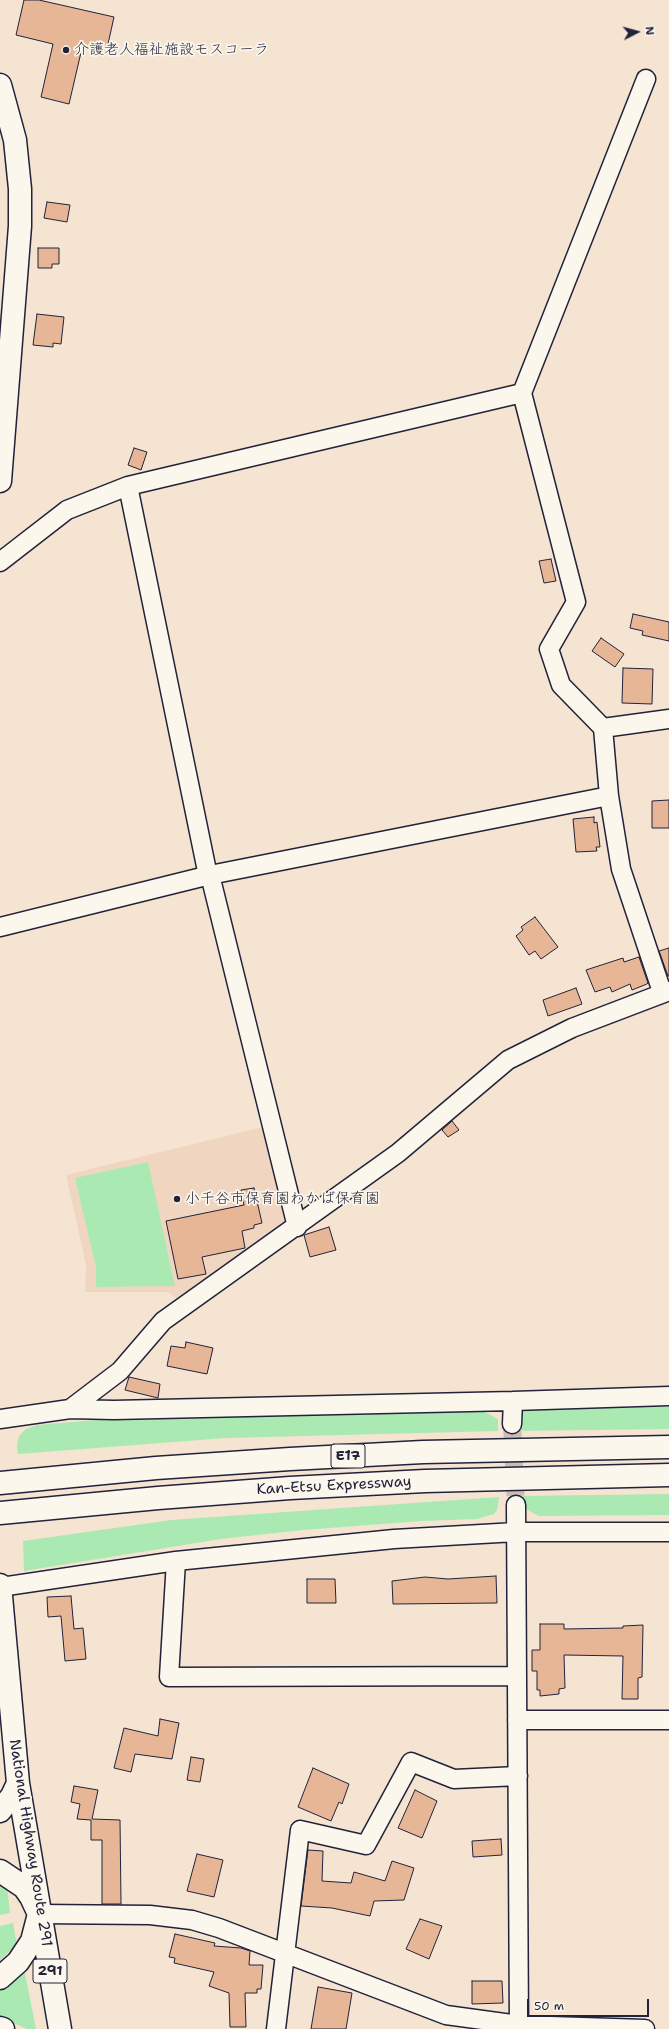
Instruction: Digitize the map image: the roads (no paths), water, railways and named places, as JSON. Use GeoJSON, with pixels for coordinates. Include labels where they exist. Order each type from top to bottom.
{"type":"FeatureCollection","features":[{"type":"Feature","properties":{"kind":"highway"},"geometry":{"type":"LineString","coordinates":[[0,85],[15,140],[20,189],[20,226],[0,480]]}},
{"type":"Feature","properties":{"kind":"highway","name":"Kan-Etsu Expressway"},"geometry":{"type":"LineString","coordinates":[[27,1476],[209,1459],[290,1459],[423,1452],[669,1447]]}},
{"type":"Feature","properties":{"kind":"highway"},"geometry":{"type":"LineString","coordinates":[[0,1474],[27,1476]]}},
{"type":"Feature","properties":{"kind":"highway","name":"Kan-Etsu Expressway"},"geometry":{"type":"LineString","coordinates":[[32,1516],[156,1504],[290,1488],[425,1481],[669,1475]]}},
{"type":"Feature","properties":{"kind":"highway"},"geometry":{"type":"LineString","coordinates":[[0,1483],[27,1476]]}},
{"type":"Feature","properties":{"kind":"highway"},"geometry":{"type":"LineString","coordinates":[[0,1513],[32,1516]]}},
{"type":"Feature","properties":{"kind":"highway"},"geometry":{"type":"LineString","coordinates":[[0,1528],[32,1516]]}},
{"type":"Feature","properties":{"kind":"highway","name":"National Highway Route 291"},"geometry":{"type":"LineString","coordinates":[[0,1586],[18,1783],[39,1914],[60,2029]]}},
{"type":"Feature","properties":{"kind":"highway"},"geometry":{"type":"LineString","coordinates":[[0,1811],[12,1796],[18,1783]]}},
{"type":"Feature","properties":{"kind":"highway"},"geometry":{"type":"LineString","coordinates":[[0,1872],[24,1887],[31,1897],[39,1914],[32,1941],[18,1962],[0,1978]]}},
{"type":"Feature","properties":{"kind":"street"},"geometry":{"type":"LineString","coordinates":[[70,1409],[120,1371],[164,1321],[398,1153],[508,1060],[572,1028],[665,992],[621,869],[609,796],[603,728],[561,685],[549,649],[576,602],[522,394],[646,79]]}},
{"type":"Feature","properties":{"kind":"street"},"geometry":{"type":"LineString","coordinates":[[0,562],[67,510],[128,486],[522,394]]}},
{"type":"Feature","properties":{"kind":"street"},"geometry":{"type":"LineString","coordinates":[[128,486],[209,875],[296,1227]]}},
{"type":"Feature","properties":{"kind":"street"},"geometry":{"type":"LineString","coordinates":[[603,728],[669,719]]}},
{"type":"Feature","properties":{"kind":"street"},"geometry":{"type":"LineString","coordinates":[[0,927],[209,875],[609,796]]}},
{"type":"Feature","properties":{"kind":"street"},"geometry":{"type":"LineString","coordinates":[[0,1419],[70,1409],[114,1410],[669,1396]]}},
{"type":"Feature","properties":{"kind":"street"},"geometry":{"type":"LineString","coordinates":[[512,1424],[513,1401]]}},
{"type":"Feature","properties":{"kind":"street"},"geometry":{"type":"LineString","coordinates":[[516,1505],[519,2027]]}},
{"type":"Feature","properties":{"kind":"street"},"geometry":{"type":"LineString","coordinates":[[0,1586],[176,1561],[394,1539],[516,1532],[669,1532]]}},
{"type":"Feature","properties":{"kind":"street"},"geometry":{"type":"LineString","coordinates":[[176,1561],[169,1678],[517,1676]]}},
{"type":"Feature","properties":{"kind":"street"},"geometry":{"type":"LineString","coordinates":[[517,1720],[669,1720]]}},
{"type":"Feature","properties":{"kind":"street"},"geometry":{"type":"LineString","coordinates":[[276,2029],[300,1830],[366,1845],[411,1762],[454,1779],[518,1776]]}},
{"type":"Feature","properties":{"kind":"street"},"geometry":{"type":"LineString","coordinates":[[39,1914],[150,1915],[192,1920],[219,1928],[446,2015],[519,2027],[645,2029]]}},
{"type":"Feature","properties":{"kind":"tunnel"},"geometry":{"type":"LineString","coordinates":[[512,1424],[516,1505]]}},
{"type":"Feature","properties":{"kind":"place","name":"介護老人福祉施設モスコーラ"},"geometry":{"type":"Point","coordinates":[66,50]}},
{"type":"Feature","properties":{"kind":"place","name":"小千谷市保育園わかば保育園"},"geometry":{"type":"Point","coordinates":[177,1199]}}]}
